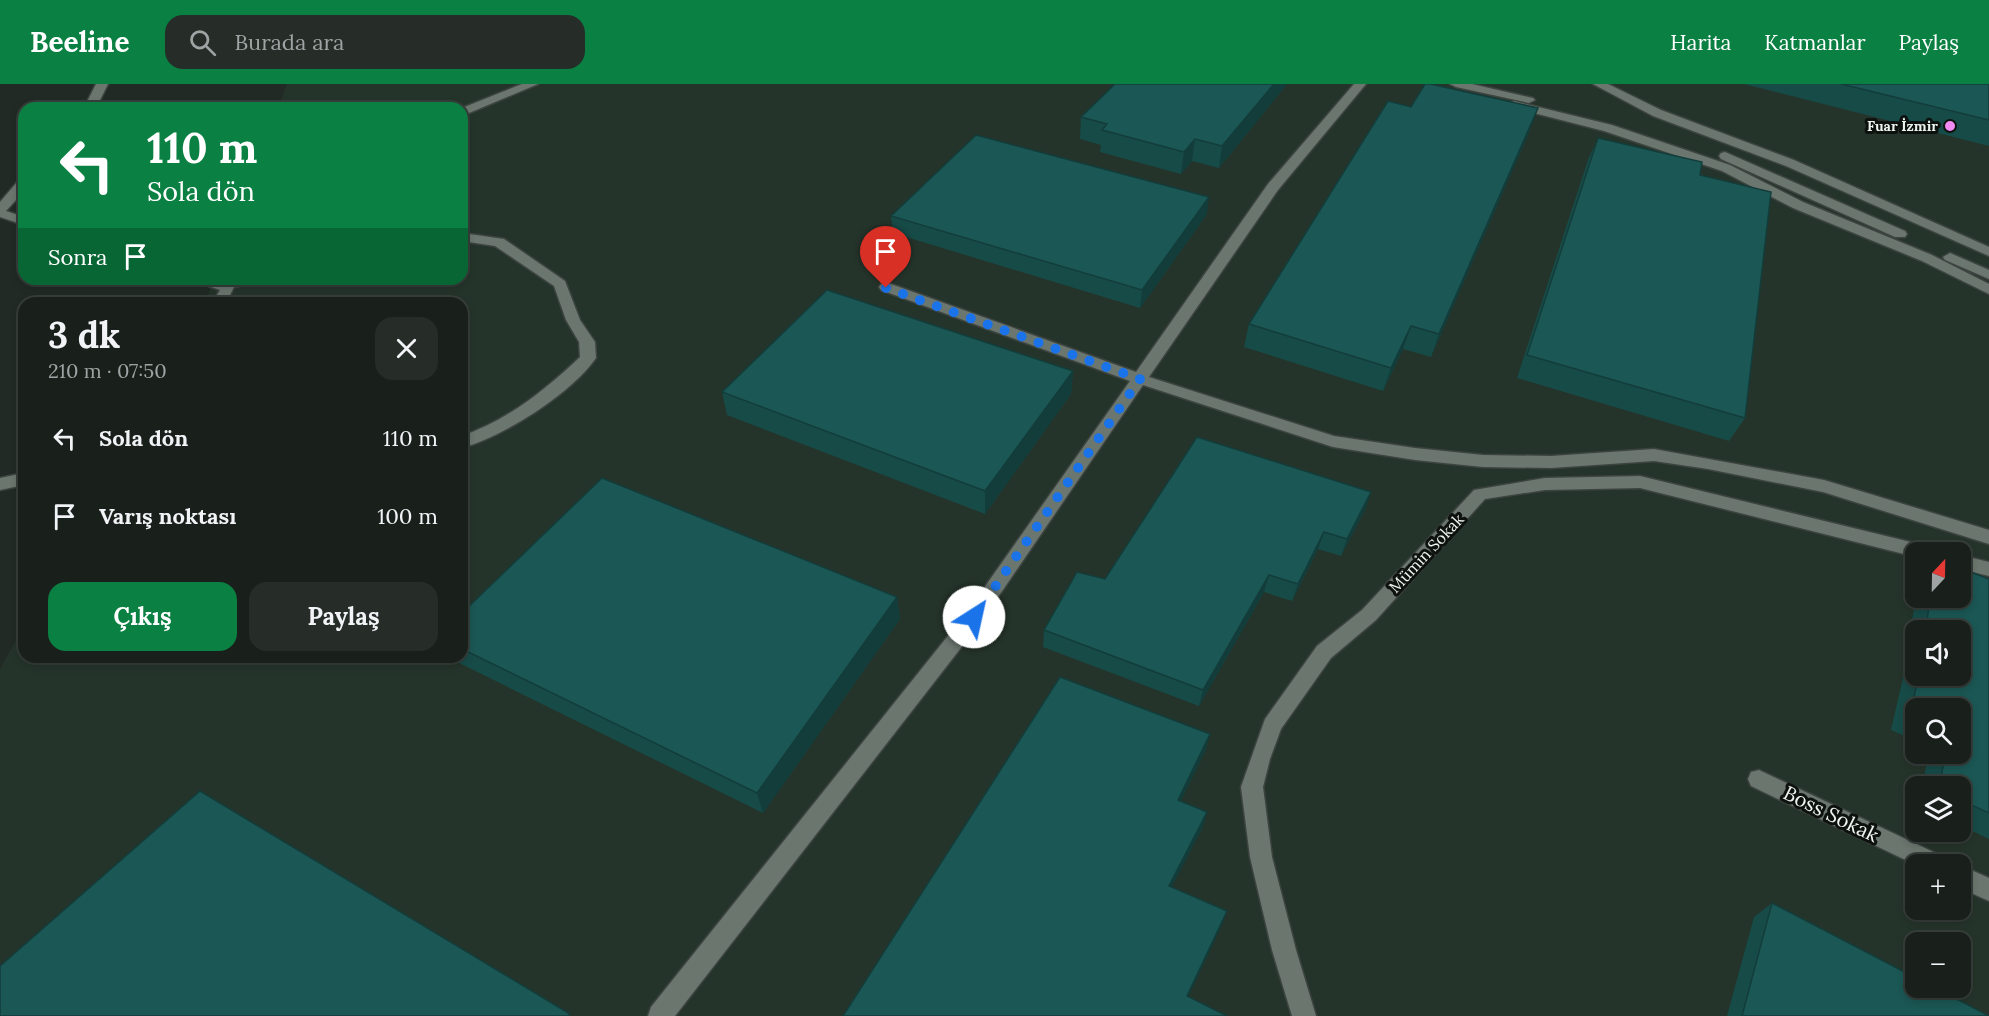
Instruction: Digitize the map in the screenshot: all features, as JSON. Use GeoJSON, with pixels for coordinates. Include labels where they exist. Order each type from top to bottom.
{"type":"FeatureCollection","features":[{"type":"Feature","properties":{"kind":"street"},"geometry":{"type":"LineString","coordinates":[[93,102],[102,84]]}},
{"type":"Feature","properties":{"kind":"street"},"geometry":{"type":"LineString","coordinates":[[468,110],[532,84]]}},
{"type":"Feature","properties":{"kind":"street"},"geometry":{"type":"LineString","coordinates":[[660,1016],[974,617],[1273,186],[1360,84]]}},
{"type":"Feature","properties":{"kind":"street"},"geometry":{"type":"LineString","coordinates":[[1456,84],[1594,115],[1711,150],[1989,275]]}},
{"type":"Feature","properties":{"kind":"street"},"geometry":{"type":"LineString","coordinates":[[1599,84],[1657,113],[1790,163],[1989,252]]}},
{"type":"Feature","properties":{"kind":"street"},"geometry":{"type":"LineString","coordinates":[[1439,88],[1608,128],[1726,168],[1798,205],[1927,258],[1989,290]]}},
{"type":"Feature","properties":{"kind":"street"},"geometry":{"type":"LineString","coordinates":[[18,190],[0,212],[18,220]]}},
{"type":"Feature","properties":{"kind":"street"},"geometry":{"type":"LineString","coordinates":[[0,229],[18,224]]}},
{"type":"Feature","properties":{"kind":"street"},"geometry":{"type":"LineString","coordinates":[[468,238],[499,242],[560,284],[573,320],[587,342],[588,358],[538,404],[468,440]]}},
{"type":"Feature","properties":{"kind":"street"},"geometry":{"type":"LineString","coordinates":[[221,285],[228,288],[223,297]]}},
{"type":"Feature","properties":{"kind":"street"},"geometry":{"type":"LineString","coordinates":[[886,288],[1140,379],[1333,441],[1415,454],[1483,460],[1551,462],[1654,456],[1697,462],[1824,486],[1989,537]]}},
{"type":"Feature","properties":{"kind":"street"},"geometry":{"type":"LineString","coordinates":[[0,484],[18,480]]}},
{"type":"Feature","properties":{"kind":"street","name":"Mümin Sokak"},"geometry":{"type":"LineString","coordinates":[[1304,1016],[1284,950],[1261,857],[1252,787],[1260,759],[1272,725],[1324,652],[1369,615],[1480,494],[1545,484],[1640,482],[1905,548]]}},
{"type":"Feature","properties":{"kind":"street"},"geometry":{"type":"LineString","coordinates":[[1971,565],[1989,569]]}},
{"type":"Feature","properties":{"kind":"street","name":"Boss Sokak"},"geometry":{"type":"LineString","coordinates":[[1759,779],[1915,854]]}},
{"type":"Feature","properties":{"kind":"street"},"geometry":{"type":"LineString","coordinates":[[1971,881],[1989,890]]}},
{"type":"Feature","properties":{"kind":"shaded area"},"geometry":{"type":"Polygon","coordinates":[[[287,84],[1989,84],[1989,1016],[0,1016],[0,669],[18,637],[18,663],[468,663],[468,297],[207,297],[212,285],[468,285],[468,102],[280,102],[287,84]]]}},
{"type":"Feature","properties":{"kind":"building"},"geometry":{"type":"Polygon","coordinates":[[[1115,84],[1274,84],[1222,146],[1195,139],[1184,152],[1102,130],[1107,124],[1081,117],[1115,84]]]}},
{"type":"Feature","properties":{"kind":"building"},"geometry":{"type":"Polygon","coordinates":[[[1425,84],[1538,108],[1439,334],[1411,326],[1391,368],[1249,324],[1388,101],[1411,107],[1425,84]]]}},
{"type":"Feature","properties":{"kind":"building"},"geometry":{"type":"Polygon","coordinates":[[[1841,84],[1989,84],[1989,120],[1841,84]]]}},
{"type":"Feature","properties":{"kind":"building"},"geometry":{"type":"Polygon","coordinates":[[[976,135],[1209,197],[1142,290],[891,216],[976,135]]]}},
{"type":"Feature","properties":{"kind":"building"},"geometry":{"type":"Polygon","coordinates":[[[1598,138],[1702,162],[1700,175],[1771,192],[1745,418],[1527,355],[1598,138]]]}},
{"type":"Feature","properties":{"kind":"building"},"geometry":{"type":"Polygon","coordinates":[[[827,290],[1073,371],[985,491],[722,392],[827,290]]]}},
{"type":"Feature","properties":{"kind":"building"},"geometry":{"type":"Polygon","coordinates":[[[1197,437],[1371,492],[1347,539],[1324,532],[1298,584],[1269,575],[1203,690],[1044,630],[1077,572],[1105,579],[1197,437]]]}},
{"type":"Feature","properties":{"kind":"building"},"geometry":{"type":"Polygon","coordinates":[[[602,478],[897,597],[757,793],[468,652],[468,607],[602,478]]]}},
{"type":"Feature","properties":{"kind":"building"},"geometry":{"type":"Polygon","coordinates":[[[1971,572],[1989,579],[1989,813],[1971,805],[1971,776],[1941,776],[1944,764],[1971,764],[1971,698],[1914,698],[1916,686],[1971,686],[1971,620],[1927,620],[1929,608],[1971,608],[1971,572]]]}},
{"type":"Feature","properties":{"kind":"building"},"geometry":{"type":"Polygon","coordinates":[[[1060,677],[1210,734],[1178,800],[1207,812],[1169,886],[1227,911],[1187,996],[1227,1016],[843,1016],[1060,677]]]}},
{"type":"Feature","properties":{"kind":"building"},"geometry":{"type":"Polygon","coordinates":[[[200,791],[570,1014],[568,1016],[0,1016],[0,966],[200,791]]]}},
{"type":"Feature","properties":{"kind":"building"},"geometry":{"type":"Polygon","coordinates":[[[1772,903],[1905,972],[1905,998],[1955,998],[1989,1016],[1742,1016],[1772,903]]]}},
{"type":"Feature","properties":{"kind":"place","name":"Fuar İzmir"},"geometry":{"type":"Point","coordinates":[1950,126]}},
{"type":"Feature","properties":{"kind":"route"},"geometry":{"type":"LineString","coordinates":[[886,288],[1140,379],[974,617]]}}]}
